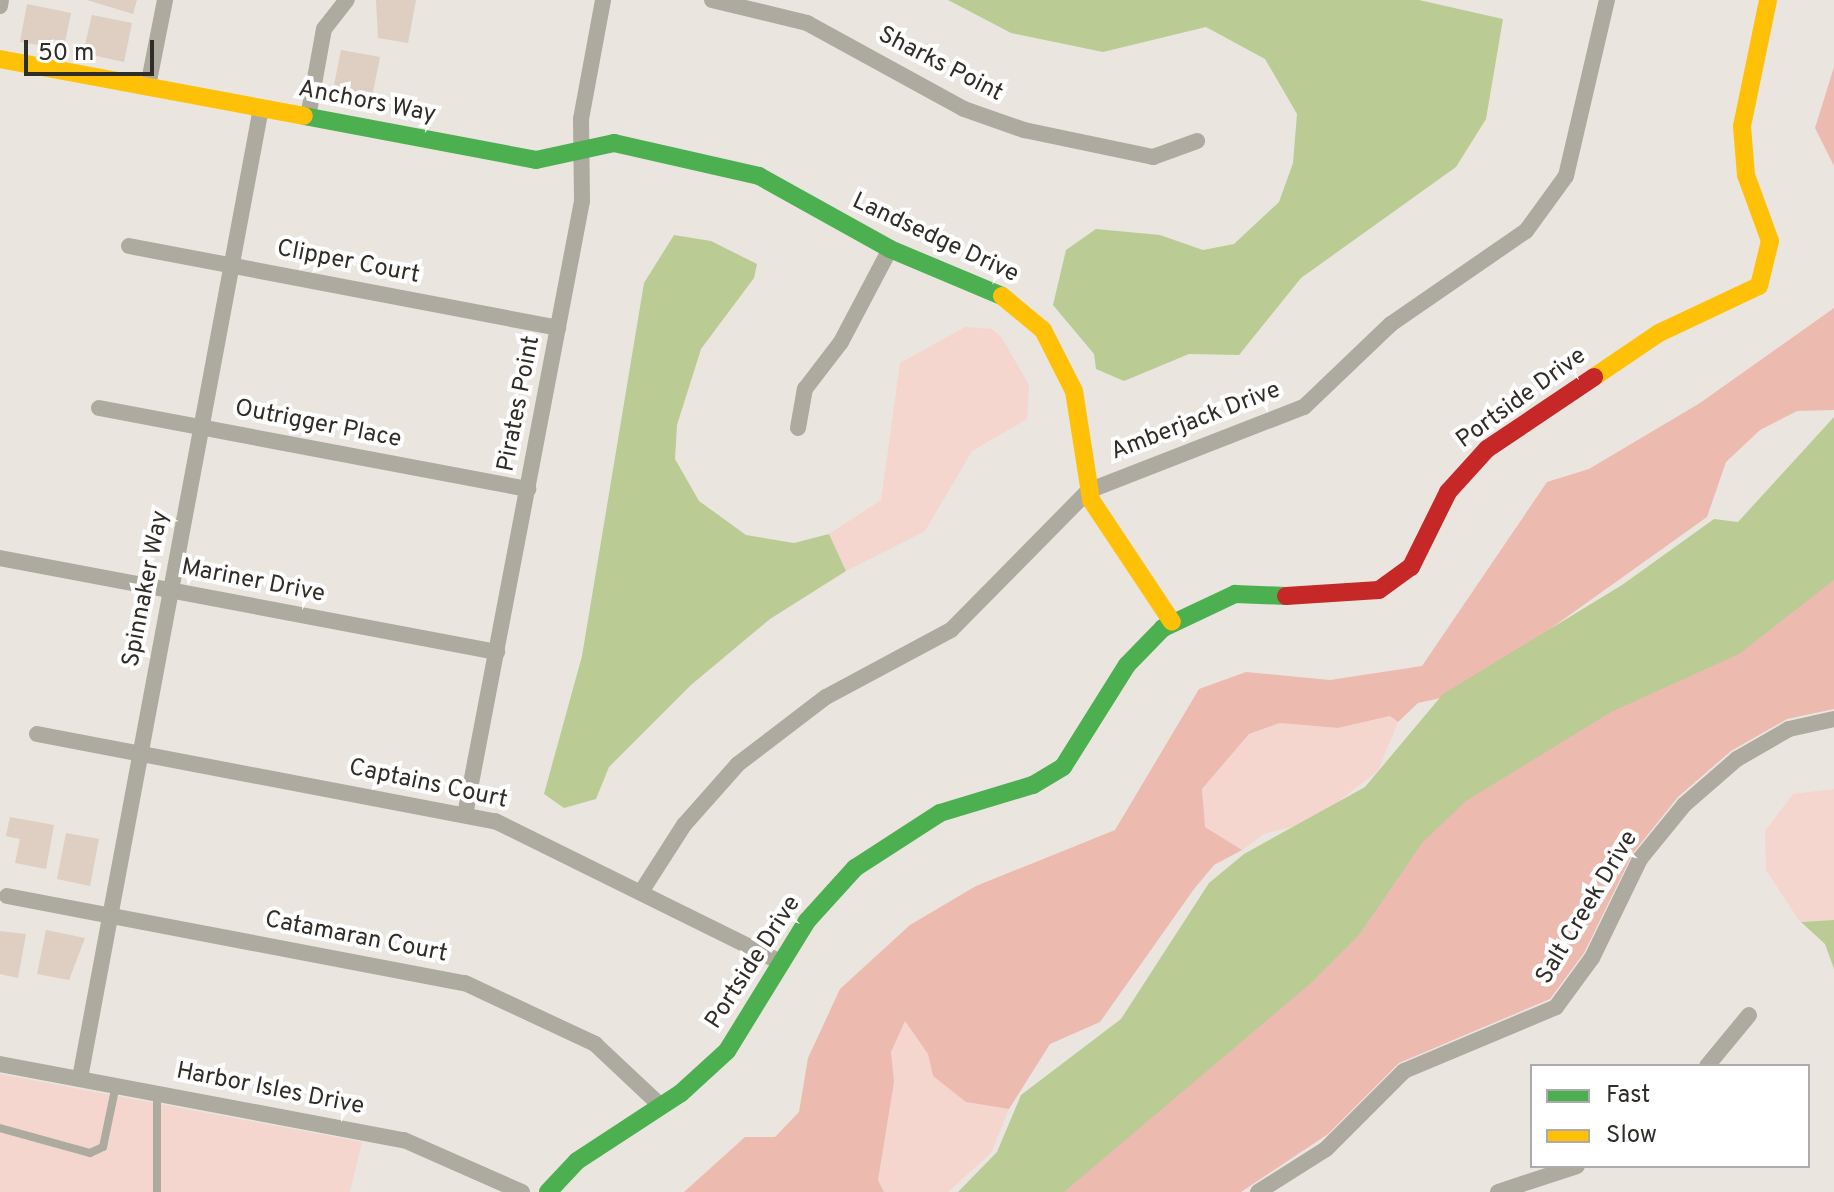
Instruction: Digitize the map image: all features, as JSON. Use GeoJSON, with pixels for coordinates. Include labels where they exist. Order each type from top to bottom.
{"type":"FeatureCollection","features":[{"type":"Feature","properties":{"kind":"street"},"geometry":{"type":"LineString","coordinates":[[0,6],[1,0]]}},
{"type":"Feature","properties":{"kind":"street"},"geometry":{"type":"LineString","coordinates":[[148,86],[165,0]]}},
{"type":"Feature","properties":{"kind":"street"},"geometry":{"type":"LineString","coordinates":[[308,117],[324,29],[347,0]]}},
{"type":"Feature","properties":{"kind":"street","name":"Pirates Point"},"geometry":{"type":"LineString","coordinates":[[465,815],[582,201],[581,149],[603,0]]}},
{"type":"Feature","properties":{"kind":"street","name":"Sharks Point"},"geometry":{"type":"LineString","coordinates":[[712,0],[807,23],[964,109],[1024,130],[1153,157],[1197,141]]}},
{"type":"Feature","properties":{"kind":"street","name":"Amberjack Drive"},"geometry":{"type":"LineString","coordinates":[[641,892],[684,825],[738,764],[816,703],[951,630],[1088,491],[1304,407],[1391,324],[1537,220],[1569,167],[1607,0]]}},
{"type":"Feature","properties":{"kind":"street","name":"Portside Drive"},"geometry":{"type":"LineString","coordinates":[[548,1192],[577,1161],[661,1106],[742,1033],[782,963],[836,887],[892,840],[940,813],[1033,785],[1063,767],[1127,665],[1172,622],[1235,594],[1338,598],[1388,585],[1411,567],[1448,492],[1487,449],[1659,333],[1759,286],[1770,241],[1746,175],[1742,126],[1768,0]]}},
{"type":"Feature","properties":{"kind":"street","name":"Anchors Way"},"geometry":{"type":"LineString","coordinates":[[0,59],[536,160],[581,149]]}},
{"type":"Feature","properties":{"kind":"street","name":"Spinnaker Way"},"geometry":{"type":"LineString","coordinates":[[80,1078],[261,108]]}},
{"type":"Feature","properties":{"kind":"street","name":"Landsedge Drive"},"geometry":{"type":"LineString","coordinates":[[581,149],[629,145],[741,169],[890,249],[999,293],[1043,330],[1074,391],[1088,491],[1172,622]]}},
{"type":"Feature","properties":{"kind":"street","name":"Clipper Court"},"geometry":{"type":"LineString","coordinates":[[129,246],[558,328]]}},
{"type":"Feature","properties":{"kind":"street"},"geometry":{"type":"LineString","coordinates":[[798,428],[805,389],[847,331],[890,249]]}},
{"type":"Feature","properties":{"kind":"street","name":"Outrigger Place"},"geometry":{"type":"LineString","coordinates":[[99,408],[528,489]]}},
{"type":"Feature","properties":{"kind":"street","name":"Mariner Drive"},"geometry":{"type":"LineString","coordinates":[[0,558],[497,652]]}},
{"type":"Feature","properties":{"kind":"street","name":"Salt Creek Drive"},"geometry":{"type":"LineString","coordinates":[[1258,1192],[1326,1149],[1404,1071],[1556,1007],[1592,958],[1640,859],[1684,805],[1737,759],[1789,729],[1834,719]]}},
{"type":"Feature","properties":{"kind":"street","name":"Captains Court"},"geometry":{"type":"LineString","coordinates":[[37,734],[465,815],[516,828],[782,963]]}},
{"type":"Feature","properties":{"kind":"street","name":"Catamaran Court"},"geometry":{"type":"LineString","coordinates":[[7,896],[465,983],[595,1044],[661,1106]]}},
{"type":"Feature","properties":{"kind":"street"},"geometry":{"type":"LineString","coordinates":[[1709,1064],[1749,1015]]}},
{"type":"Feature","properties":{"kind":"street","name":"Harbor Isles Drive"},"geometry":{"type":"LineString","coordinates":[[0,1064],[404,1140],[522,1192]]}},
{"type":"Feature","properties":{"kind":"street"},"geometry":{"type":"LineString","coordinates":[[1498,1192],[1571,1168]]}},
{"type":"Feature","properties":{"kind":"lane"},"geometry":{"type":"LineString","coordinates":[[0,1128],[90,1153],[103,1147],[116,1085]]}},
{"type":"Feature","properties":{"kind":"lane"},"geometry":{"type":"LineString","coordinates":[[157,1093],[157,1191]]}},
{"type":"Feature","properties":{"kind":"shaded area"},"geometry":{"type":"Polygon","coordinates":[[[948,0],[1419,0],[1503,19],[1486,119],[1456,167],[1301,278],[1239,355],[1189,354],[1124,381],[1096,369],[1094,354],[1053,305],[1066,250],[1096,229],[1160,235],[1203,250],[1234,244],[1279,202],[1293,163],[1297,114],[1265,59],[1206,27],[1103,52],[1011,33],[948,0]]]}},
{"type":"Feature","properties":{"kind":"shaded area"},"geometry":{"type":"Polygon","coordinates":[[[1834,67],[1834,166],[1815,128],[1834,67]]]}},
{"type":"Feature","properties":{"kind":"shaded area"},"geometry":{"type":"Polygon","coordinates":[[[674,235],[711,241],[757,264],[754,278],[701,349],[677,425],[675,459],[699,501],[746,535],[794,543],[829,534],[846,571],[770,619],[691,685],[609,767],[596,799],[564,808],[544,794],[582,656],[644,283],[674,235]]]}},
{"type":"Feature","properties":{"kind":"shaded area"},"geometry":{"type":"Polygon","coordinates":[[[1834,308],[1834,410],[1797,411],[1760,430],[1726,462],[1707,517],[1459,694],[1418,703],[1398,722],[1390,716],[1338,728],[1280,723],[1249,734],[1202,789],[1205,827],[1242,850],[1214,865],[1194,889],[1100,1022],[1050,1044],[1009,1109],[966,1102],[933,1076],[928,1054],[905,1021],[891,1052],[894,1082],[878,1180],[884,1192],[684,1192],[745,1137],[775,1137],[799,1112],[808,1058],[840,989],[910,925],[976,886],[1115,830],[1199,689],[1246,672],[1330,680],[1422,666],[1547,482],[1589,469],[1700,403],[1834,308]]]}},
{"type":"Feature","properties":{"kind":"shaded area"},"geometry":{"type":"Polygon","coordinates":[[[965,327],[992,329],[1002,338],[1029,385],[1027,419],[972,451],[925,531],[846,571],[829,534],[881,500],[900,363],[965,327]]]}},
{"type":"Feature","properties":{"kind":"shaded area"},"geometry":{"type":"Polygon","coordinates":[[[1834,417],[1834,580],[1739,654],[1611,712],[1466,801],[1422,843],[1359,935],[1311,983],[1064,1192],[958,1192],[997,1152],[1021,1095],[1121,1019],[1209,883],[1244,854],[1365,787],[1443,694],[1622,585],[1714,519],[1738,522],[1834,417]]]}},
{"type":"Feature","properties":{"kind":"shaded area"},"geometry":{"type":"Polygon","coordinates":[[[1834,565],[1834,709],[1787,719],[1731,751],[1678,797],[1633,853],[1584,953],[1550,999],[1399,1063],[1328,1134],[1241,1192],[1028,1192],[1441,807],[1834,565]]]}},
{"type":"Feature","properties":{"kind":"shaded area"},"geometry":{"type":"Polygon","coordinates":[[[1391,716],[1398,722],[1378,771],[1313,821],[1264,834],[1242,850],[1204,827],[1202,789],[1249,734],[1280,723],[1338,728],[1391,716]]]}},
{"type":"Feature","properties":{"kind":"shaded area"},"geometry":{"type":"Polygon","coordinates":[[[1834,789],[1834,920],[1800,922],[1766,870],[1765,831],[1793,794],[1834,789]]]}},
{"type":"Feature","properties":{"kind":"shaded area"},"geometry":{"type":"Polygon","coordinates":[[[1834,920],[1834,969],[1825,944],[1801,922],[1834,920]]]}},
{"type":"Feature","properties":{"kind":"shaded area"},"geometry":{"type":"Polygon","coordinates":[[[905,1021],[928,1054],[933,1076],[967,1102],[1009,1109],[991,1153],[948,1192],[884,1192],[878,1180],[894,1032],[905,1021]]]}},
{"type":"Feature","properties":{"kind":"shaded area"},"geometry":{"type":"Polygon","coordinates":[[[0,1074],[362,1142],[350,1192],[0,1192],[0,1074]]]}},
{"type":"Feature","properties":{"kind":"building"},"geometry":{"type":"Polygon","coordinates":[[[87,0],[137,0],[133,14],[87,0]]]}},
{"type":"Feature","properties":{"kind":"building"},"geometry":{"type":"Polygon","coordinates":[[[376,0],[416,0],[408,43],[378,38],[376,0]]]}},
{"type":"Feature","properties":{"kind":"building"},"geometry":{"type":"Polygon","coordinates":[[[27,4],[71,13],[65,42],[52,39],[51,47],[20,42],[27,4]]]}},
{"type":"Feature","properties":{"kind":"building"},"geometry":{"type":"Polygon","coordinates":[[[92,15],[132,23],[124,62],[83,53],[92,15]]]}},
{"type":"Feature","properties":{"kind":"building"},"geometry":{"type":"Polygon","coordinates":[[[341,50],[380,57],[371,102],[332,95],[341,50]]]}},
{"type":"Feature","properties":{"kind":"building"},"geometry":{"type":"Polygon","coordinates":[[[10,817],[54,825],[46,869],[15,863],[20,839],[6,836],[10,817]]]}},
{"type":"Feature","properties":{"kind":"building"},"geometry":{"type":"Polygon","coordinates":[[[66,833],[99,839],[90,886],[57,879],[66,833]]]}},
{"type":"Feature","properties":{"kind":"building"},"geometry":{"type":"Polygon","coordinates":[[[46,930],[85,938],[69,980],[37,974],[46,930]]]}},
{"type":"Feature","properties":{"kind":"building"},"geometry":{"type":"Polygon","coordinates":[[[0,931],[26,934],[18,978],[0,974],[0,931]]]}},
{"type":"Feature","properties":{"kind":"traffic: fast"},"geometry":{"type":"LineString","coordinates":[[304,116],[536,160],[614,143],[759,176],[890,249],[1002,296]]}},
{"type":"Feature","properties":{"kind":"traffic: fast"},"geometry":{"type":"LineString","coordinates":[[548,1192],[577,1161],[681,1093],[727,1051],[807,921],[855,868],[940,813],[1033,785],[1063,767],[1127,665],[1163,628],[1235,594],[1286,596]]}},
{"type":"Feature","properties":{"kind":"traffic: slow"},"geometry":{"type":"LineString","coordinates":[[1594,377],[1659,333],[1759,286],[1770,241],[1746,175],[1742,126],[1768,0]]}},
{"type":"Feature","properties":{"kind":"traffic: slow"},"geometry":{"type":"LineString","coordinates":[[0,59],[304,116]]}},
{"type":"Feature","properties":{"kind":"traffic: slow"},"geometry":{"type":"LineString","coordinates":[[1002,296],[1043,330],[1074,391],[1091,500],[1172,622]]}},
{"type":"Feature","properties":{"kind":"traffic: jam"},"geometry":{"type":"LineString","coordinates":[[1286,596],[1379,590],[1411,567],[1448,492],[1487,449],[1594,377]]}}]}
